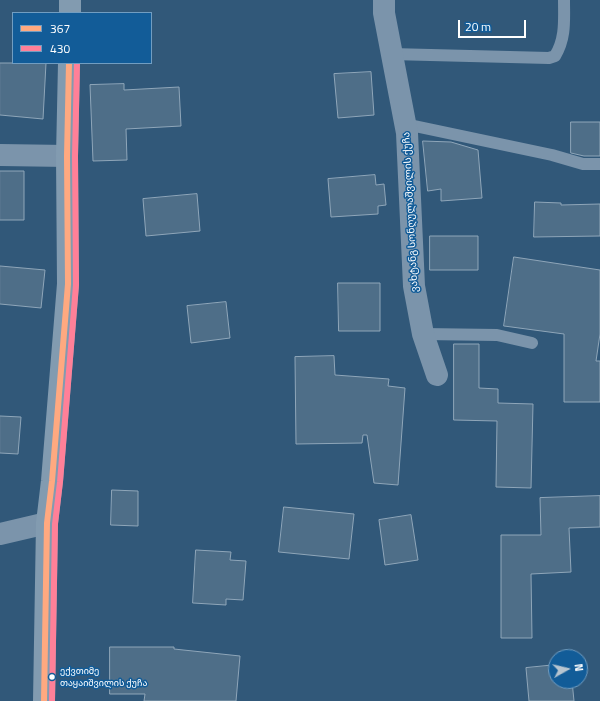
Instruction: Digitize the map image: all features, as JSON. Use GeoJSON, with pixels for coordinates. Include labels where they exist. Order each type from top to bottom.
{"type":"FeatureCollection","features":[{"type":"Feature","properties":{"kind":"street"},"geometry":{"type":"LineString","coordinates":[[70,0],[70,12]]}},
{"type":"Feature","properties":{"kind":"street","name":"ვახტანგ სონღულაშვილის ქუჩა"},"geometry":{"type":"LineString","coordinates":[[384,0],[384,13],[391,54],[407,133],[414,286],[423,334],[437,375]]}},
{"type":"Feature","properties":{"kind":"street"},"geometry":{"type":"LineString","coordinates":[[44,701],[47,523],[52,481],[68,284],[67,156],[69,64]]}},
{"type":"Feature","properties":{"kind":"street"},"geometry":{"type":"LineString","coordinates":[[0,155],[67,156]]}},
{"type":"Feature","properties":{"kind":"street"},"geometry":{"type":"LineString","coordinates":[[0,534],[47,523]]}},
{"type":"Feature","properties":{"kind":"lane"},"geometry":{"type":"LineString","coordinates":[[391,54],[550,58],[555,56],[562,41],[564,32],[564,0]]}},
{"type":"Feature","properties":{"kind":"lane"},"geometry":{"type":"LineString","coordinates":[[405,124],[537,152],[583,164],[600,164]]}},
{"type":"Feature","properties":{"kind":"lane"},"geometry":{"type":"LineString","coordinates":[[423,334],[497,335],[532,343]]}},
{"type":"Feature","properties":{"kind":"building"},"geometry":{"type":"Polygon","coordinates":[[[0,63],[46,64],[43,119],[0,115],[0,63]]]}},
{"type":"Feature","properties":{"kind":"building"},"geometry":{"type":"Polygon","coordinates":[[[371,72],[374,115],[338,118],[334,74],[371,72]]]}},
{"type":"Feature","properties":{"kind":"building"},"geometry":{"type":"Polygon","coordinates":[[[124,84],[124,90],[179,87],[181,126],[126,129],[127,160],[93,161],[90,85],[124,84]]]}},
{"type":"Feature","properties":{"kind":"building"},"geometry":{"type":"Polygon","coordinates":[[[571,122],[600,122],[600,156],[584,156],[571,153],[571,122]]]}},
{"type":"Feature","properties":{"kind":"building"},"geometry":{"type":"Polygon","coordinates":[[[423,141],[451,142],[478,150],[482,198],[441,201],[441,189],[428,191],[423,141]]]}},
{"type":"Feature","properties":{"kind":"building"},"geometry":{"type":"Polygon","coordinates":[[[0,171],[24,171],[24,220],[0,220],[0,171]]]}},
{"type":"Feature","properties":{"kind":"building"},"geometry":{"type":"Polygon","coordinates":[[[375,175],[376,185],[384,184],[386,205],[378,206],[378,214],[331,217],[328,179],[375,175]]]}},
{"type":"Feature","properties":{"kind":"building"},"geometry":{"type":"Polygon","coordinates":[[[197,194],[200,231],[146,236],[143,199],[197,194]]]}},
{"type":"Feature","properties":{"kind":"building"},"geometry":{"type":"Polygon","coordinates":[[[535,202],[561,203],[561,205],[600,204],[600,236],[534,237],[535,202]]]}},
{"type":"Feature","properties":{"kind":"building"},"geometry":{"type":"Polygon","coordinates":[[[430,236],[478,236],[478,270],[430,270],[430,236]]]}},
{"type":"Feature","properties":{"kind":"building"},"geometry":{"type":"Polygon","coordinates":[[[514,257],[600,270],[600,334],[596,361],[600,361],[600,402],[564,402],[564,334],[504,326],[514,257]]]}},
{"type":"Feature","properties":{"kind":"building"},"geometry":{"type":"Polygon","coordinates":[[[0,266],[45,270],[41,308],[0,304],[0,266]]]}},
{"type":"Feature","properties":{"kind":"building"},"geometry":{"type":"Polygon","coordinates":[[[338,283],[380,283],[380,331],[339,331],[338,283]]]}},
{"type":"Feature","properties":{"kind":"building"},"geometry":{"type":"Polygon","coordinates":[[[226,302],[230,338],[191,343],[187,306],[226,302]]]}},
{"type":"Feature","properties":{"kind":"building"},"geometry":{"type":"Polygon","coordinates":[[[454,344],[479,344],[479,388],[498,389],[498,403],[533,404],[531,488],[496,487],[497,421],[454,420],[454,344]]]}},
{"type":"Feature","properties":{"kind":"building"},"geometry":{"type":"Polygon","coordinates":[[[334,356],[335,375],[389,379],[388,386],[405,388],[398,485],[374,483],[367,435],[363,435],[362,443],[296,444],[295,357],[334,356]]]}},
{"type":"Feature","properties":{"kind":"building"},"geometry":{"type":"Polygon","coordinates":[[[0,416],[21,417],[18,454],[0,453],[0,416]]]}},
{"type":"Feature","properties":{"kind":"building"},"geometry":{"type":"Polygon","coordinates":[[[112,490],[138,491],[138,526],[111,525],[112,490]]]}},
{"type":"Feature","properties":{"kind":"building"},"geometry":{"type":"Polygon","coordinates":[[[600,496],[600,527],[569,528],[571,572],[531,574],[532,638],[501,638],[501,535],[541,535],[540,498],[600,496]]]}},
{"type":"Feature","properties":{"kind":"building"},"geometry":{"type":"Polygon","coordinates":[[[284,507],[354,514],[349,559],[279,552],[284,507]]]}},
{"type":"Feature","properties":{"kind":"building"},"geometry":{"type":"Polygon","coordinates":[[[411,515],[418,560],[385,565],[379,520],[411,515]]]}},
{"type":"Feature","properties":{"kind":"building"},"geometry":{"type":"Polygon","coordinates":[[[196,550],[231,552],[230,560],[246,561],[243,600],[226,599],[226,605],[193,603],[196,550]]]}},
{"type":"Feature","properties":{"kind":"building"},"geometry":{"type":"Polygon","coordinates":[[[110,647],[174,647],[174,649],[240,656],[236,701],[144,701],[145,694],[110,694],[110,647]]]}},
{"type":"Feature","properties":{"kind":"building"},"geometry":{"type":"Polygon","coordinates":[[[548,666],[548,689],[573,689],[574,701],[529,701],[526,668],[548,666]]]}},
{"type":"Feature","properties":{"kind":"transit line","name":"367"},"geometry":{"type":"LineString","coordinates":[[44,701],[47,523],[52,481],[68,284],[67,156],[69,64]]}},
{"type":"Feature","properties":{"kind":"transit line","name":"430"},"geometry":{"type":"LineString","coordinates":[[52,701],[55,524],[60,482],[76,285],[75,156],[77,64]]}},
{"type":"Feature","properties":{"kind":"place","name":"ექვთიმე თაყაიშვილის ქუჩა"},"geometry":{"type":"Point","coordinates":[52,677]}}]}
